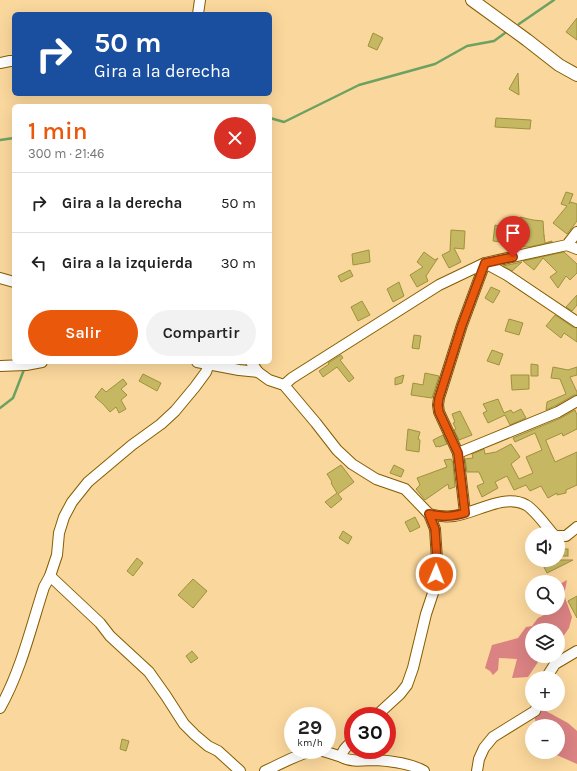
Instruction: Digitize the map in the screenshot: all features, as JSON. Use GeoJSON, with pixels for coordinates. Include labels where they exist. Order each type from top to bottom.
{"type":"FeatureCollection","features":[{"type":"Feature","properties":{"kind":"main road"},"geometry":{"type":"LineString","coordinates":[[472,0],[559,65],[577,75]]}},
{"type":"Feature","properties":{"kind":"street"},"geometry":{"type":"LineString","coordinates":[[198,12],[200,0]]}},
{"type":"Feature","properties":{"kind":"street"},"geometry":{"type":"LineString","coordinates":[[0,64],[12,61]]}},
{"type":"Feature","properties":{"kind":"street"},"geometry":{"type":"LineString","coordinates":[[284,385],[292,378],[439,285],[485,263],[572,247],[577,232]]}},
{"type":"Feature","properties":{"kind":"street"},"geometry":{"type":"LineString","coordinates":[[485,263],[507,275],[577,322]]}},
{"type":"Feature","properties":{"kind":"street"},"geometry":{"type":"LineString","coordinates":[[465,513],[458,453],[439,412],[438,405],[462,325],[485,263]]}},
{"type":"Feature","properties":{"kind":"street"},"geometry":{"type":"LineString","coordinates":[[0,278],[12,281]]}},
{"type":"Feature","properties":{"kind":"street"},"geometry":{"type":"LineString","coordinates":[[0,366],[31,364]]}},
{"type":"Feature","properties":{"kind":"street"},"geometry":{"type":"LineString","coordinates":[[0,708],[9,693],[22,657],[44,586],[50,576],[64,517],[72,502],[88,482],[132,445],[161,424],[175,411],[206,372],[209,364],[258,372]]}},
{"type":"Feature","properties":{"kind":"street"},"geometry":{"type":"LineString","coordinates":[[252,364],[258,372],[269,380],[284,385],[316,422],[337,450],[352,464],[376,479],[405,490],[429,514],[435,529],[437,560],[435,587],[426,614],[413,668],[407,685],[386,707]]}},
{"type":"Feature","properties":{"kind":"street"},"geometry":{"type":"LineString","coordinates":[[458,453],[558,412],[577,401]]}},
{"type":"Feature","properties":{"kind":"street"},"geometry":{"type":"LineString","coordinates":[[429,514],[453,516],[504,501],[518,501],[528,506],[548,527]]}},
{"type":"Feature","properties":{"kind":"street"},"geometry":{"type":"LineString","coordinates":[[565,536],[577,527]]}},
{"type":"Feature","properties":{"kind":"street"},"geometry":{"type":"LineString","coordinates":[[50,576],[100,623],[110,636],[149,672],[184,724],[208,746],[218,751],[240,771]]}},
{"type":"Feature","properties":{"kind":"street"},"geometry":{"type":"LineString","coordinates":[[550,671],[555,664],[577,651]]}},
{"type":"Feature","properties":{"kind":"street"},"geometry":{"type":"LineString","coordinates":[[477,771],[479,759],[484,748],[493,737],[535,711]]}},
{"type":"Feature","properties":{"kind":"street"},"geometry":{"type":"LineString","coordinates":[[342,757],[344,750]]}},
{"type":"Feature","properties":{"kind":"street"},"geometry":{"type":"LineString","coordinates":[[336,755],[347,760],[378,760],[404,764],[424,771]]}},
{"type":"Feature","properties":{"kind":"street"},"geometry":{"type":"LineString","coordinates":[[265,771],[278,766],[288,759]]}},
{"type":"Feature","properties":{"kind":"shaded area"},"geometry":{"type":"Polygon","coordinates":[[[565,598],[572,617],[569,628],[565,634],[565,623],[534,623],[538,618],[544,615],[565,615],[565,598]]]}},
{"type":"Feature","properties":{"kind":"shaded area"},"geometry":{"type":"Polygon","coordinates":[[[525,628],[525,663],[537,663],[532,671],[525,671],[525,677],[512,678],[517,659],[499,658],[498,670],[493,675],[485,668],[492,645],[518,638],[525,628]]]}},
{"type":"Feature","properties":{"kind":"shaded area"},"geometry":{"type":"Polygon","coordinates":[[[533,711],[546,711],[561,719],[535,719],[533,711]]]}},
{"type":"Feature","properties":{"kind":"shaded area"},"geometry":{"type":"Polygon","coordinates":[[[565,721],[577,731],[577,764],[565,759],[565,721]]]}},
{"type":"Feature","properties":{"kind":"building"},"geometry":{"type":"Polygon","coordinates":[[[577,18],[577,40],[566,32],[577,18]]]}},
{"type":"Feature","properties":{"kind":"building"},"geometry":{"type":"Polygon","coordinates":[[[373,33],[383,38],[377,50],[368,46],[373,33]]]}},
{"type":"Feature","properties":{"kind":"building"},"geometry":{"type":"Polygon","coordinates":[[[518,73],[519,95],[509,89],[518,73]]]}},
{"type":"Feature","properties":{"kind":"building"},"geometry":{"type":"Polygon","coordinates":[[[496,118],[531,120],[530,129],[495,127],[496,118]]]}},
{"type":"Feature","properties":{"kind":"building"},"geometry":{"type":"Polygon","coordinates":[[[566,192],[573,194],[569,204],[571,202],[577,204],[577,221],[567,234],[553,223],[567,206],[561,204],[566,192]]]}},
{"type":"Feature","properties":{"kind":"building"},"geometry":{"type":"Polygon","coordinates":[[[520,217],[543,221],[545,243],[552,242],[529,247],[508,246],[508,243],[493,241],[495,225],[514,229],[516,224],[518,224],[520,217]]]}},
{"type":"Feature","properties":{"kind":"building"},"geometry":{"type":"Polygon","coordinates":[[[451,230],[465,231],[464,249],[454,248],[461,262],[449,268],[442,255],[450,251],[451,230]]]}},
{"type":"Feature","properties":{"kind":"building"},"geometry":{"type":"Polygon","coordinates":[[[369,250],[370,262],[353,265],[352,254],[369,250]]]}},
{"type":"Feature","properties":{"kind":"building"},"geometry":{"type":"Polygon","coordinates":[[[424,252],[435,260],[438,258],[426,276],[428,281],[417,287],[410,275],[423,267],[417,262],[424,252]]]}},
{"type":"Feature","properties":{"kind":"building"},"geometry":{"type":"Polygon","coordinates":[[[564,252],[577,264],[577,273],[570,280],[566,276],[558,288],[550,277],[557,272],[543,258],[534,270],[523,261],[564,252]]]}},
{"type":"Feature","properties":{"kind":"building"},"geometry":{"type":"Polygon","coordinates":[[[522,262],[512,271],[503,266],[522,262]]]}},
{"type":"Feature","properties":{"kind":"building"},"geometry":{"type":"Polygon","coordinates":[[[350,270],[353,276],[341,282],[338,276],[350,270]]]}},
{"type":"Feature","properties":{"kind":"building"},"geometry":{"type":"Polygon","coordinates":[[[399,282],[404,296],[393,302],[387,289],[399,282]]]}},
{"type":"Feature","properties":{"kind":"building"},"geometry":{"type":"Polygon","coordinates":[[[491,287],[500,291],[493,303],[485,298],[491,287]]]}},
{"type":"Feature","properties":{"kind":"building"},"geometry":{"type":"Polygon","coordinates":[[[577,295],[577,305],[572,311],[566,307],[577,295]]]}},
{"type":"Feature","properties":{"kind":"building"},"geometry":{"type":"Polygon","coordinates":[[[362,301],[370,315],[358,321],[351,307],[362,301]]]}},
{"type":"Feature","properties":{"kind":"building"},"geometry":{"type":"Polygon","coordinates":[[[555,315],[577,328],[577,342],[564,333],[561,338],[546,326],[555,315]]]}},
{"type":"Feature","properties":{"kind":"building"},"geometry":{"type":"Polygon","coordinates":[[[509,319],[523,323],[519,335],[505,331],[509,319]]]}},
{"type":"Feature","properties":{"kind":"building"},"geometry":{"type":"Polygon","coordinates":[[[414,335],[421,336],[419,349],[412,348],[414,335]]]}},
{"type":"Feature","properties":{"kind":"building"},"geometry":{"type":"Polygon","coordinates":[[[492,350],[503,354],[499,365],[487,361],[492,350]]]}},
{"type":"Feature","properties":{"kind":"building"},"geometry":{"type":"Polygon","coordinates":[[[341,355],[343,358],[340,360],[354,378],[349,382],[337,367],[323,377],[319,371],[341,355]]]}},
{"type":"Feature","properties":{"kind":"building"},"geometry":{"type":"Polygon","coordinates":[[[531,364],[538,365],[538,376],[531,376],[531,364]]]}},
{"type":"Feature","properties":{"kind":"building"},"geometry":{"type":"Polygon","coordinates":[[[553,367],[568,370],[577,367],[577,375],[570,377],[577,395],[574,395],[546,410],[547,402],[566,394],[560,379],[551,378],[553,367]]]}},
{"type":"Feature","properties":{"kind":"building"},"geometry":{"type":"Polygon","coordinates":[[[425,373],[439,376],[432,398],[411,395],[413,383],[423,385],[425,373]]]}},
{"type":"Feature","properties":{"kind":"building"},"geometry":{"type":"Polygon","coordinates":[[[143,374],[161,383],[157,391],[139,381],[143,374]]]}},
{"type":"Feature","properties":{"kind":"building"},"geometry":{"type":"Polygon","coordinates":[[[404,375],[402,383],[395,385],[395,378],[404,375]]]}},
{"type":"Feature","properties":{"kind":"building"},"geometry":{"type":"Polygon","coordinates":[[[511,375],[529,375],[529,389],[512,390],[511,375]]]}},
{"type":"Feature","properties":{"kind":"building"},"geometry":{"type":"Polygon","coordinates":[[[123,379],[127,384],[121,389],[127,395],[121,400],[126,409],[119,413],[116,407],[110,412],[95,397],[102,388],[106,392],[123,379]]]}},
{"type":"Feature","properties":{"kind":"building"},"geometry":{"type":"Polygon","coordinates":[[[498,399],[504,413],[511,410],[513,413],[521,409],[526,418],[510,425],[505,415],[488,423],[483,413],[487,411],[483,404],[498,399]]]}},
{"type":"Feature","properties":{"kind":"building"},"geometry":{"type":"Polygon","coordinates":[[[575,410],[577,415],[577,429],[563,436],[562,433],[546,441],[555,462],[577,452],[577,485],[566,490],[566,493],[557,495],[557,493],[548,498],[541,486],[530,491],[526,485],[514,490],[507,476],[495,482],[498,488],[482,497],[477,486],[484,483],[479,472],[467,472],[465,459],[473,458],[472,454],[484,449],[485,454],[496,452],[511,444],[520,457],[511,464],[519,479],[533,473],[526,457],[542,450],[535,433],[515,442],[513,438],[561,418],[575,410]]]}},
{"type":"Feature","properties":{"kind":"building"},"geometry":{"type":"Polygon","coordinates":[[[460,411],[472,435],[459,440],[454,430],[456,429],[453,423],[455,422],[452,414],[460,411]]]}},
{"type":"Feature","properties":{"kind":"building"},"geometry":{"type":"Polygon","coordinates":[[[408,429],[420,432],[418,439],[420,440],[419,452],[406,450],[408,429]]]}},
{"type":"Feature","properties":{"kind":"building"},"geometry":{"type":"Polygon","coordinates":[[[443,435],[447,444],[436,447],[433,440],[443,435]]]}},
{"type":"Feature","properties":{"kind":"building"},"geometry":{"type":"Polygon","coordinates":[[[451,459],[453,463],[455,487],[449,489],[448,484],[425,500],[416,489],[420,485],[417,478],[447,467],[444,460],[451,459]]]}},
{"type":"Feature","properties":{"kind":"building"},"geometry":{"type":"Polygon","coordinates":[[[341,465],[354,482],[338,494],[342,499],[331,508],[325,502],[337,493],[327,474],[341,465]]]}},
{"type":"Feature","properties":{"kind":"building"},"geometry":{"type":"Polygon","coordinates":[[[394,465],[404,470],[401,477],[390,473],[394,465]]]}},
{"type":"Feature","properties":{"kind":"building"},"geometry":{"type":"Polygon","coordinates":[[[415,517],[420,527],[410,532],[405,522],[415,517]]]}},
{"type":"Feature","properties":{"kind":"building"},"geometry":{"type":"Polygon","coordinates":[[[343,531],[352,537],[348,544],[339,538],[343,531]]]}},
{"type":"Feature","properties":{"kind":"building"},"geometry":{"type":"Polygon","coordinates":[[[565,549],[568,549],[568,556],[565,556],[565,549]]]}},
{"type":"Feature","properties":{"kind":"building"},"geometry":{"type":"Polygon","coordinates":[[[137,558],[143,563],[133,576],[127,571],[137,558]]]}},
{"type":"Feature","properties":{"kind":"building"},"geometry":{"type":"Polygon","coordinates":[[[565,560],[573,560],[565,564],[565,560]]]}},
{"type":"Feature","properties":{"kind":"building"},"geometry":{"type":"Polygon","coordinates":[[[544,567],[559,567],[547,573],[544,567]]]}},
{"type":"Feature","properties":{"kind":"building"},"geometry":{"type":"Polygon","coordinates":[[[193,579],[207,591],[193,608],[178,595],[193,579]]]}},
{"type":"Feature","properties":{"kind":"building"},"geometry":{"type":"Polygon","coordinates":[[[577,596],[577,618],[568,601],[577,596]]]}},
{"type":"Feature","properties":{"kind":"building"},"geometry":{"type":"Polygon","coordinates":[[[192,651],[198,658],[191,663],[186,656],[192,651]]]}},
{"type":"Feature","properties":{"kind":"building"},"geometry":{"type":"Polygon","coordinates":[[[122,739],[129,741],[126,751],[120,749],[122,739]]]}},
{"type":"Feature","properties":{"kind":"waterway"},"geometry":{"type":"LineString","coordinates":[[519,24],[554,0]]}},
{"type":"Feature","properties":{"kind":"waterway"},"geometry":{"type":"LineString","coordinates":[[272,119],[284,122],[359,85],[435,64],[467,46],[494,41],[505,33]]}},
{"type":"Feature","properties":{"kind":"waterway"},"geometry":{"type":"LineString","coordinates":[[0,140],[12,138]]}},
{"type":"Feature","properties":{"kind":"waterway"},"geometry":{"type":"LineString","coordinates":[[0,408],[13,398],[25,367]]}},
{"type":"Feature","properties":{"kind":"route"},"geometry":{"type":"LineString","coordinates":[[436,574],[437,560],[435,529],[429,514],[453,516],[465,513],[458,453],[439,412],[439,398],[462,325],[485,263],[513,257]]}}]}
